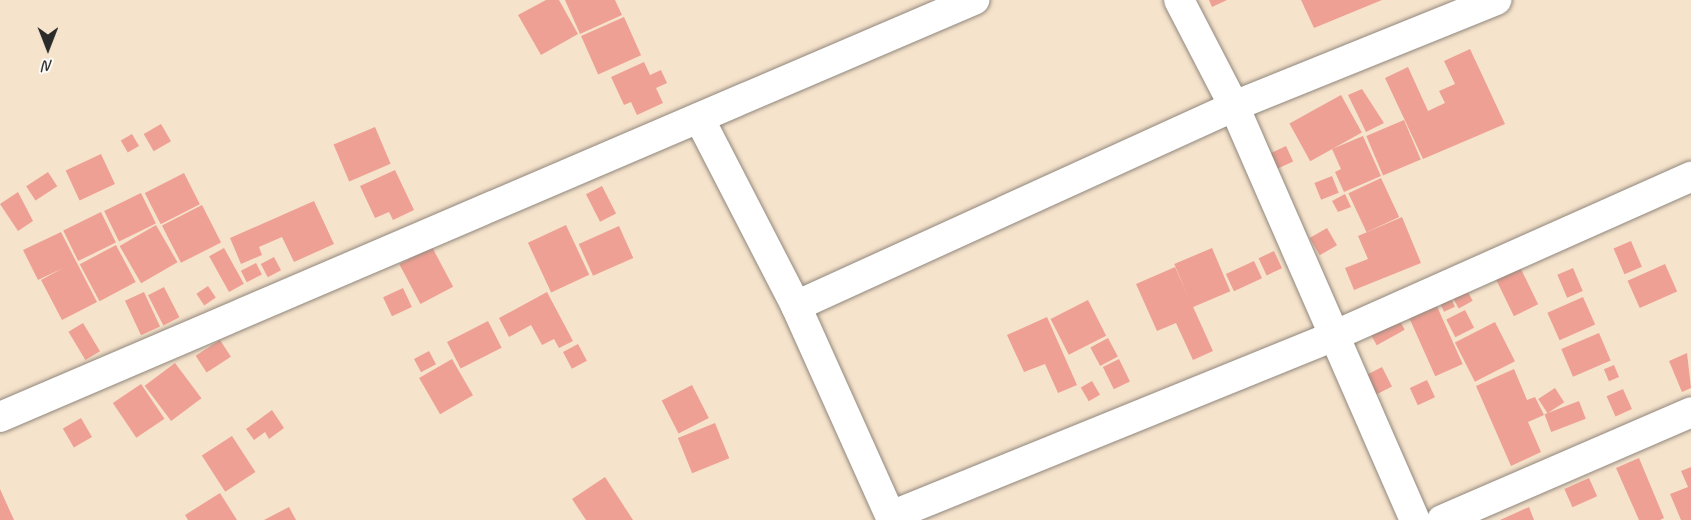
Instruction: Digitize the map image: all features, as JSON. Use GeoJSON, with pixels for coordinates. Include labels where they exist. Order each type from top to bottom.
{"type":"FeatureCollection","features":[{"type":"Feature","properties":{"kind":"street"},"geometry":{"type":"LineString","coordinates":[[0,417],[974,0]]}},
{"type":"Feature","properties":{"kind":"street"},"geometry":{"type":"LineString","coordinates":[[1179,0],[1234,106],[1332,337],[1415,520]]}},
{"type":"Feature","properties":{"kind":"street"},"geometry":{"type":"LineString","coordinates":[[796,306],[1234,106],[1496,0]]}},
{"type":"Feature","properties":{"kind":"street"},"geometry":{"type":"LineString","coordinates":[[699,118],[796,306],[892,518],[1332,337],[1691,177]]}},
{"type":"Feature","properties":{"kind":"street"},"geometry":{"type":"LineString","coordinates":[[1442,520],[1691,412]]}},
{"type":"Feature","properties":{"kind":"building"},"geometry":{"type":"Polygon","coordinates":[[[546,0],[559,0],[578,34],[541,55],[518,15],[546,0]]]}},
{"type":"Feature","properties":{"kind":"building"},"geometry":{"type":"Polygon","coordinates":[[[565,0],[615,0],[622,15],[580,34],[565,0]]]}},
{"type":"Feature","properties":{"kind":"building"},"geometry":{"type":"Polygon","coordinates":[[[1209,0],[1227,0],[1212,7],[1209,0]]]}},
{"type":"Feature","properties":{"kind":"building"},"geometry":{"type":"Polygon","coordinates":[[[1301,0],[1382,0],[1314,28],[1301,0]]]}},
{"type":"Feature","properties":{"kind":"building"},"geometry":{"type":"Polygon","coordinates":[[[624,17],[641,55],[598,74],[581,36],[624,17]]]}},
{"type":"Feature","properties":{"kind":"building"},"geometry":{"type":"Polygon","coordinates":[[[1470,49],[1505,124],[1423,159],[1385,78],[1408,67],[1428,111],[1445,103],[1439,91],[1455,84],[1444,61],[1470,49]]]}},
{"type":"Feature","properties":{"kind":"building"},"geometry":{"type":"Polygon","coordinates":[[[644,62],[650,75],[661,70],[667,83],[656,88],[663,103],[637,115],[631,102],[624,105],[611,77],[644,62]]]}},
{"type":"Feature","properties":{"kind":"building"},"geometry":{"type":"Polygon","coordinates":[[[1362,89],[1384,123],[1366,132],[1348,95],[1362,89]]]}},
{"type":"Feature","properties":{"kind":"building"},"geometry":{"type":"Polygon","coordinates":[[[1341,95],[1362,133],[1310,161],[1289,124],[1341,95]]]}},
{"type":"Feature","properties":{"kind":"building"},"geometry":{"type":"Polygon","coordinates":[[[1404,120],[1421,160],[1383,176],[1366,136],[1404,120]]]}},
{"type":"Feature","properties":{"kind":"building"},"geometry":{"type":"Polygon","coordinates":[[[161,124],[171,141],[154,151],[144,134],[161,124]]]}},
{"type":"Feature","properties":{"kind":"building"},"geometry":{"type":"Polygon","coordinates":[[[375,127],[391,164],[349,181],[334,145],[375,127]]]}},
{"type":"Feature","properties":{"kind":"building"},"geometry":{"type":"Polygon","coordinates":[[[132,134],[139,146],[128,153],[121,140],[132,134]]]}},
{"type":"Feature","properties":{"kind":"building"},"geometry":{"type":"Polygon","coordinates":[[[1363,136],[1381,176],[1344,192],[1335,172],[1341,169],[1332,149],[1363,136]]]}},
{"type":"Feature","properties":{"kind":"building"},"geometry":{"type":"Polygon","coordinates":[[[1286,146],[1293,161],[1278,169],[1271,153],[1286,146]]]}},
{"type":"Feature","properties":{"kind":"building"},"geometry":{"type":"Polygon","coordinates":[[[101,154],[115,184],[80,200],[66,170],[101,154]]]}},
{"type":"Feature","properties":{"kind":"building"},"geometry":{"type":"Polygon","coordinates":[[[395,170],[414,210],[393,220],[389,212],[375,218],[360,186],[395,170]]]}},
{"type":"Feature","properties":{"kind":"building"},"geometry":{"type":"Polygon","coordinates":[[[48,172],[57,186],[35,200],[26,186],[48,172]]]}},
{"type":"Feature","properties":{"kind":"building"},"geometry":{"type":"Polygon","coordinates":[[[184,173],[200,204],[161,224],[145,193],[184,173]]]}},
{"type":"Feature","properties":{"kind":"building"},"geometry":{"type":"Polygon","coordinates":[[[1332,176],[1339,193],[1321,200],[1314,183],[1332,176]]]}},
{"type":"Feature","properties":{"kind":"building"},"geometry":{"type":"Polygon","coordinates":[[[1381,178],[1399,217],[1367,232],[1348,193],[1381,178]]]}},
{"type":"Feature","properties":{"kind":"building"},"geometry":{"type":"Polygon","coordinates":[[[602,186],[616,214],[600,222],[586,194],[602,186]]]}},
{"type":"Feature","properties":{"kind":"building"},"geometry":{"type":"Polygon","coordinates":[[[18,192],[33,221],[18,231],[0,204],[18,192]]]}},
{"type":"Feature","properties":{"kind":"building"},"geometry":{"type":"Polygon","coordinates":[[[141,193],[156,224],[119,242],[104,211],[141,193]]]}},
{"type":"Feature","properties":{"kind":"building"},"geometry":{"type":"Polygon","coordinates":[[[1345,194],[1351,207],[1338,212],[1332,201],[1345,194]]]}},
{"type":"Feature","properties":{"kind":"building"},"geometry":{"type":"Polygon","coordinates":[[[314,201],[334,244],[294,262],[282,237],[259,247],[262,255],[241,264],[230,238],[314,201]]]}},
{"type":"Feature","properties":{"kind":"building"},"geometry":{"type":"Polygon","coordinates":[[[202,205],[221,242],[181,263],[162,225],[202,205]]]}},
{"type":"Feature","properties":{"kind":"building"},"geometry":{"type":"Polygon","coordinates":[[[101,212],[116,243],[78,261],[63,230],[101,212]]]}},
{"type":"Feature","properties":{"kind":"building"},"geometry":{"type":"Polygon","coordinates":[[[1402,217],[1421,263],[1354,290],[1345,268],[1368,259],[1358,236],[1402,217]]]}},
{"type":"Feature","properties":{"kind":"building"},"geometry":{"type":"Polygon","coordinates":[[[156,225],[178,262],[141,283],[120,246],[156,225]]]}},
{"type":"Feature","properties":{"kind":"building"},"geometry":{"type":"Polygon","coordinates":[[[566,225],[589,275],[551,293],[528,243],[566,225]]]}},
{"type":"Feature","properties":{"kind":"building"},"geometry":{"type":"Polygon","coordinates":[[[619,226],[633,258],[593,276],[579,244],[619,226]]]}},
{"type":"Feature","properties":{"kind":"building"},"geometry":{"type":"Polygon","coordinates":[[[1327,228],[1337,245],[1320,255],[1310,238],[1327,228]]]}},
{"type":"Feature","properties":{"kind":"building"},"geometry":{"type":"Polygon","coordinates":[[[61,232],[97,302],[62,320],[41,280],[63,268],[38,280],[23,250],[61,232]]]}},
{"type":"Feature","properties":{"kind":"building"},"geometry":{"type":"Polygon","coordinates":[[[1631,241],[1642,267],[1624,274],[1614,248],[1631,241]]]}},
{"type":"Feature","properties":{"kind":"building"},"geometry":{"type":"Polygon","coordinates":[[[116,245],[136,282],[100,301],[80,264],[116,245]]]}},
{"type":"Feature","properties":{"kind":"building"},"geometry":{"type":"Polygon","coordinates":[[[432,247],[453,287],[420,304],[399,264],[432,247]]]}},
{"type":"Feature","properties":{"kind":"building"},"geometry":{"type":"Polygon","coordinates":[[[224,248],[244,284],[229,292],[209,256],[224,248]]]}},
{"type":"Feature","properties":{"kind":"building"},"geometry":{"type":"Polygon","coordinates":[[[1212,248],[1230,291],[1193,307],[1174,264],[1212,248]]]}},
{"type":"Feature","properties":{"kind":"building"},"geometry":{"type":"Polygon","coordinates":[[[1274,251],[1282,268],[1267,275],[1259,258],[1274,251]]]}},
{"type":"Feature","properties":{"kind":"building"},"geometry":{"type":"Polygon","coordinates":[[[274,257],[281,270],[268,277],[261,264],[274,257]]]}},
{"type":"Feature","properties":{"kind":"building"},"geometry":{"type":"Polygon","coordinates":[[[1254,261],[1262,278],[1234,291],[1226,274],[1254,261]]]}},
{"type":"Feature","properties":{"kind":"building"},"geometry":{"type":"Polygon","coordinates":[[[256,263],[262,275],[247,282],[241,271],[256,263]]]}},
{"type":"Feature","properties":{"kind":"building"},"geometry":{"type":"Polygon","coordinates":[[[1518,263],[1538,304],[1514,316],[1494,275],[1518,263]]]}},
{"type":"Feature","properties":{"kind":"building"},"geometry":{"type":"Polygon","coordinates":[[[1665,264],[1677,291],[1640,308],[1628,281],[1665,264]]]}},
{"type":"Feature","properties":{"kind":"building"},"geometry":{"type":"Polygon","coordinates":[[[1175,267],[1213,351],[1193,360],[1176,323],[1157,331],[1136,284],[1175,267]]]}},
{"type":"Feature","properties":{"kind":"building"},"geometry":{"type":"Polygon","coordinates":[[[1573,268],[1583,291],[1567,298],[1557,275],[1573,268]]]}},
{"type":"Feature","properties":{"kind":"building"},"geometry":{"type":"Polygon","coordinates":[[[1464,285],[1473,301],[1459,309],[1450,293],[1464,285]]]}},
{"type":"Feature","properties":{"kind":"building"},"geometry":{"type":"Polygon","coordinates":[[[208,286],[216,298],[204,305],[196,294],[208,286]]]}},
{"type":"Feature","properties":{"kind":"building"},"geometry":{"type":"Polygon","coordinates":[[[164,287],[179,317],[163,325],[148,295],[164,287]]]}},
{"type":"Feature","properties":{"kind":"building"},"geometry":{"type":"Polygon","coordinates":[[[403,288],[412,307],[392,316],[383,297],[403,288]]]}},
{"type":"Feature","properties":{"kind":"building"},"geometry":{"type":"Polygon","coordinates":[[[144,292],[160,326],[141,335],[125,301],[144,292]]]}},
{"type":"Feature","properties":{"kind":"building"},"geometry":{"type":"Polygon","coordinates":[[[547,292],[573,341],[559,348],[554,339],[542,345],[531,325],[509,337],[499,318],[547,292]]]}},
{"type":"Feature","properties":{"kind":"building"},"geometry":{"type":"Polygon","coordinates":[[[1449,294],[1455,307],[1444,312],[1438,299],[1449,294]]]}},
{"type":"Feature","properties":{"kind":"building"},"geometry":{"type":"Polygon","coordinates":[[[1583,297],[1595,324],[1560,340],[1547,313],[1583,297]]]}},
{"type":"Feature","properties":{"kind":"building"},"geometry":{"type":"Polygon","coordinates":[[[1088,300],[1106,336],[1069,355],[1051,319],[1088,300]]]}},
{"type":"Feature","properties":{"kind":"building"},"geometry":{"type":"Polygon","coordinates":[[[1435,302],[1463,364],[1435,376],[1408,314],[1435,302]]]}},
{"type":"Feature","properties":{"kind":"building"},"geometry":{"type":"Polygon","coordinates":[[[1465,310],[1474,328],[1455,337],[1446,320],[1465,310]]]}},
{"type":"Feature","properties":{"kind":"building"},"geometry":{"type":"Polygon","coordinates":[[[1396,314],[1405,330],[1377,345],[1368,330],[1396,314]]]}},
{"type":"Feature","properties":{"kind":"building"},"geometry":{"type":"Polygon","coordinates":[[[1047,317],[1077,385],[1058,393],[1045,364],[1024,372],[1007,335],[1047,317]]]}},
{"type":"Feature","properties":{"kind":"building"},"geometry":{"type":"Polygon","coordinates":[[[488,321],[502,348],[461,369],[447,342],[488,321]]]}},
{"type":"Feature","properties":{"kind":"building"},"geometry":{"type":"Polygon","coordinates":[[[1495,322],[1515,361],[1475,382],[1455,342],[1495,322]]]}},
{"type":"Feature","properties":{"kind":"building"},"geometry":{"type":"Polygon","coordinates":[[[83,323],[100,351],[85,360],[68,332],[83,323]]]}},
{"type":"Feature","properties":{"kind":"building"},"geometry":{"type":"Polygon","coordinates":[[[1599,333],[1611,361],[1573,377],[1561,349],[1599,333]]]}},
{"type":"Feature","properties":{"kind":"building"},"geometry":{"type":"Polygon","coordinates":[[[1108,338],[1118,357],[1100,366],[1090,347],[1108,338]]]}},
{"type":"Feature","properties":{"kind":"building"},"geometry":{"type":"Polygon","coordinates":[[[220,340],[231,357],[207,373],[196,356],[220,340]]]}},
{"type":"Feature","properties":{"kind":"building"},"geometry":{"type":"Polygon","coordinates":[[[578,344],[587,361],[572,369],[563,352],[578,344]]]}},
{"type":"Feature","properties":{"kind":"building"},"geometry":{"type":"Polygon","coordinates":[[[429,351],[436,364],[421,372],[414,359],[429,351]]]}},
{"type":"Feature","properties":{"kind":"building"},"geometry":{"type":"Polygon","coordinates":[[[1687,353],[1691,388],[1682,392],[1669,361],[1687,353]]]}},
{"type":"Feature","properties":{"kind":"building"},"geometry":{"type":"Polygon","coordinates":[[[452,359],[473,395],[440,414],[419,378],[452,359]]]}},
{"type":"Feature","properties":{"kind":"building"},"geometry":{"type":"Polygon","coordinates":[[[1119,359],[1130,381],[1114,389],[1103,367],[1119,359]]]}},
{"type":"Feature","properties":{"kind":"building"},"geometry":{"type":"Polygon","coordinates":[[[175,363],[201,398],[171,421],[145,386],[175,363]]]}},
{"type":"Feature","properties":{"kind":"building"},"geometry":{"type":"Polygon","coordinates":[[[1614,365],[1619,377],[1609,381],[1604,369],[1614,365]]]}},
{"type":"Feature","properties":{"kind":"building"},"geometry":{"type":"Polygon","coordinates":[[[1382,367],[1392,387],[1372,397],[1362,377],[1382,367]]]}},
{"type":"Feature","properties":{"kind":"building"},"geometry":{"type":"Polygon","coordinates":[[[1514,369],[1527,400],[1535,397],[1544,415],[1528,422],[1541,452],[1511,466],[1476,386],[1514,369]]]}},
{"type":"Feature","properties":{"kind":"building"},"geometry":{"type":"Polygon","coordinates":[[[1427,380],[1435,397],[1418,405],[1410,388],[1427,380]]]}},
{"type":"Feature","properties":{"kind":"building"},"geometry":{"type":"Polygon","coordinates":[[[1092,381],[1100,395],[1089,401],[1081,388],[1092,381]]]}},
{"type":"Feature","properties":{"kind":"building"},"geometry":{"type":"Polygon","coordinates":[[[141,384],[164,419],[136,438],[113,403],[141,384]]]}},
{"type":"Feature","properties":{"kind":"building"},"geometry":{"type":"Polygon","coordinates":[[[692,385],[709,418],[679,433],[662,400],[692,385]]]}},
{"type":"Feature","properties":{"kind":"building"},"geometry":{"type":"Polygon","coordinates":[[[1555,388],[1564,402],[1547,413],[1538,399],[1555,388]]]}},
{"type":"Feature","properties":{"kind":"building"},"geometry":{"type":"Polygon","coordinates":[[[1623,389],[1632,409],[1616,416],[1607,396],[1623,389]]]}},
{"type":"Feature","properties":{"kind":"building"},"geometry":{"type":"Polygon","coordinates":[[[1579,401],[1586,419],[1551,432],[1544,414],[1579,401]]]}},
{"type":"Feature","properties":{"kind":"building"},"geometry":{"type":"Polygon","coordinates":[[[272,410],[284,428],[269,439],[265,432],[254,440],[246,429],[272,410]]]}},
{"type":"Feature","properties":{"kind":"building"},"geometry":{"type":"Polygon","coordinates":[[[81,418],[92,437],[74,448],[63,428],[81,418]]]}},
{"type":"Feature","properties":{"kind":"building"},"geometry":{"type":"Polygon","coordinates":[[[715,423],[729,458],[692,473],[678,438],[715,423]]]}},
{"type":"Feature","properties":{"kind":"building"},"geometry":{"type":"Polygon","coordinates":[[[232,436],[255,472],[225,492],[202,456],[232,436]]]}},
{"type":"Feature","properties":{"kind":"building"},"geometry":{"type":"Polygon","coordinates":[[[1639,458],[1664,518],[1660,520],[1639,520],[1616,468],[1639,458]]]}},
{"type":"Feature","properties":{"kind":"building"},"geometry":{"type":"Polygon","coordinates":[[[1691,467],[1691,520],[1681,520],[1670,494],[1688,487],[1681,471],[1691,467]]]}},
{"type":"Feature","properties":{"kind":"building"},"geometry":{"type":"Polygon","coordinates":[[[605,477],[633,520],[586,520],[572,499],[605,477]]]}},
{"type":"Feature","properties":{"kind":"building"},"geometry":{"type":"Polygon","coordinates":[[[1589,478],[1597,496],[1572,507],[1564,489],[1589,478]]]}},
{"type":"Feature","properties":{"kind":"building"},"geometry":{"type":"Polygon","coordinates":[[[0,489],[14,520],[0,520],[0,489]]]}},
{"type":"Feature","properties":{"kind":"building"},"geometry":{"type":"Polygon","coordinates":[[[220,493],[237,520],[188,520],[185,515],[220,493]]]}},
{"type":"Feature","properties":{"kind":"building"},"geometry":{"type":"Polygon","coordinates":[[[289,507],[296,520],[264,520],[289,507]]]}},
{"type":"Feature","properties":{"kind":"building"},"geometry":{"type":"Polygon","coordinates":[[[1529,507],[1534,520],[1500,520],[1529,507]]]}}]}
